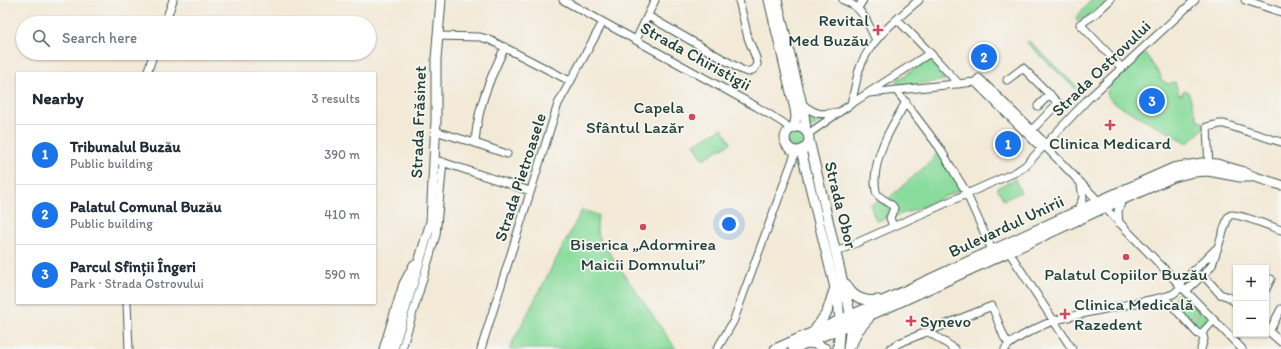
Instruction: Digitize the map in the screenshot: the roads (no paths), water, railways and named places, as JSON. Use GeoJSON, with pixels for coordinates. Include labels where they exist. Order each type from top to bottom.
{"type":"FeatureCollection","features":[{"type":"Feature","properties":{"kind":"main road","name":"Strada Frăsinet"},"geometry":{"type":"LineString","coordinates":[[393,349],[431,222],[437,36],[441,0]]}},
{"type":"Feature","properties":{"kind":"main road"},"geometry":{"type":"LineString","coordinates":[[770,0],[796,117],[792,129],[786,135],[786,141],[788,147],[799,150],[807,146],[807,135],[800,128],[792,129]]}},
{"type":"Feature","properties":{"kind":"main road","name":"Strada Obor"},"geometry":{"type":"LineString","coordinates":[[778,0],[802,103],[807,135],[843,278]]}},
{"type":"Feature","properties":{"kind":"main road","name":"Strada Obor"},"geometry":{"type":"LineString","coordinates":[[799,150],[835,285],[840,324],[838,349]]}},
{"type":"Feature","properties":{"kind":"main road"},"geometry":{"type":"LineString","coordinates":[[1188,174],[1204,164]]}},
{"type":"Feature","properties":{"kind":"main road","name":"Bulevardul Unirii"},"geometry":{"type":"LineString","coordinates":[[851,320],[889,298],[1077,210],[1122,200],[1174,177],[1188,174],[1204,164]]}},
{"type":"Feature","properties":{"kind":"main road","name":"Bulevardul Unirii"},"geometry":{"type":"LineString","coordinates":[[775,349],[814,331],[874,314],[1009,252],[1173,168],[1204,164],[1235,168],[1255,177],[1281,185]]}},
{"type":"Feature","properties":{"kind":"main road","name":"Strada Frăsinet"},"geometry":{"type":"LineString","coordinates":[[384,349],[404,284],[425,245]]}},
{"type":"Feature","properties":{"kind":"main road"},"geometry":{"type":"LineString","coordinates":[[843,278],[852,294],[859,298],[870,301],[889,298]]}},
{"type":"Feature","properties":{"kind":"main road"},"geometry":{"type":"LineString","coordinates":[[843,278],[851,320],[849,349]]}},
{"type":"Feature","properties":{"kind":"main road"},"geometry":{"type":"LineString","coordinates":[[814,331],[827,312],[835,285]]}},
{"type":"Feature","properties":{"kind":"main road"},"geometry":{"type":"LineString","coordinates":[[849,349],[861,327],[874,314]]}},
{"type":"Feature","properties":{"kind":"main road","name":"Bulevardul Unirii"},"geometry":{"type":"LineString","coordinates":[[793,349],[807,343],[840,324]]}},
{"type":"Feature","properties":{"kind":"main road"},"geometry":{"type":"LineString","coordinates":[[807,343],[816,344],[826,349]]}},
{"type":"Feature","properties":{"kind":"street"},"geometry":{"type":"LineString","coordinates":[[167,16],[173,0]]}},
{"type":"Feature","properties":{"kind":"street","name":"Strada Chiristigii"},"geometry":{"type":"LineString","coordinates":[[563,0],[757,107],[792,129]]}},
{"type":"Feature","properties":{"kind":"street"},"geometry":{"type":"LineString","coordinates":[[636,40],[655,0]]}},
{"type":"Feature","properties":{"kind":"street"},"geometry":{"type":"LineString","coordinates":[[648,16],[748,72],[754,69],[757,64],[748,38],[739,0]]}},
{"type":"Feature","properties":{"kind":"street"},"geometry":{"type":"LineString","coordinates":[[843,0],[852,3],[858,8],[876,40]]}},
{"type":"Feature","properties":{"kind":"street"},"geometry":{"type":"LineString","coordinates":[[858,8],[863,0]]}},
{"type":"Feature","properties":{"kind":"street"},"geometry":{"type":"LineString","coordinates":[[851,104],[860,69],[876,40],[919,0]]}},
{"type":"Feature","properties":{"kind":"street"},"geometry":{"type":"LineString","coordinates":[[1110,0],[1094,15],[1080,24],[1122,68]]}},
{"type":"Feature","properties":{"kind":"street","name":"Strada Ostrovului"},"geometry":{"type":"LineString","coordinates":[[836,252],[968,194],[1016,172],[1025,166],[1088,99],[1196,0]]}},
{"type":"Feature","properties":{"kind":"street"},"geometry":{"type":"LineString","coordinates":[[1245,0],[1281,12]]}},
{"type":"Feature","properties":{"kind":"street"},"geometry":{"type":"LineString","coordinates":[[897,19],[959,84]]}},
{"type":"Feature","properties":{"kind":"street","name":"Strada Pietroasele"},"geometry":{"type":"LineString","coordinates":[[481,349],[558,104],[603,22]]}},
{"type":"Feature","properties":{"kind":"street"},"geometry":{"type":"LineString","coordinates":[[437,36],[480,37],[490,40],[570,81]]}},
{"type":"Feature","properties":{"kind":"street"},"geometry":{"type":"LineString","coordinates":[[476,143],[478,120],[482,105],[493,71],[505,47]]}},
{"type":"Feature","properties":{"kind":"street"},"geometry":{"type":"LineString","coordinates":[[807,135],[851,104],[930,53]]}},
{"type":"Feature","properties":{"kind":"street"},"geometry":{"type":"LineString","coordinates":[[147,72],[152,60]]}},
{"type":"Feature","properties":{"kind":"street"},"geometry":{"type":"LineString","coordinates":[[1007,80],[1023,68],[1058,103],[1032,130]]}},
{"type":"Feature","properties":{"kind":"street"},"geometry":{"type":"LineString","coordinates":[[867,94],[959,84],[977,80]]}},
{"type":"Feature","properties":{"kind":"street"},"geometry":{"type":"LineString","coordinates":[[977,80],[1038,144],[1044,146]]}},
{"type":"Feature","properties":{"kind":"street"},"geometry":{"type":"LineString","coordinates":[[977,80],[1041,139],[1044,146],[1081,185],[1242,349]]}},
{"type":"Feature","properties":{"kind":"street"},"geometry":{"type":"LineString","coordinates":[[896,90],[939,147],[968,194],[992,250]]}},
{"type":"Feature","properties":{"kind":"street"},"geometry":{"type":"LineString","coordinates":[[1038,106],[1050,94]]}},
{"type":"Feature","properties":{"kind":"street"},"geometry":{"type":"LineString","coordinates":[[894,226],[890,218],[894,208],[891,204],[880,198],[876,192],[876,172],[882,147],[906,102]]}},
{"type":"Feature","properties":{"kind":"street"},"geometry":{"type":"LineString","coordinates":[[802,103],[809,110],[819,114],[841,111]]}},
{"type":"Feature","properties":{"kind":"street"},"geometry":{"type":"LineString","coordinates":[[1204,164],[1209,151],[1207,126],[1224,124],[1281,142]]}},
{"type":"Feature","properties":{"kind":"street"},"geometry":{"type":"LineString","coordinates":[[435,131],[507,154]]}},
{"type":"Feature","properties":{"kind":"street"},"geometry":{"type":"LineString","coordinates":[[717,349],[733,322],[799,150]]}},
{"type":"Feature","properties":{"kind":"street"},"geometry":{"type":"LineString","coordinates":[[433,159],[530,191]]}},
{"type":"Feature","properties":{"kind":"street"},"geometry":{"type":"LineString","coordinates":[[402,349],[436,236],[443,162]]}},
{"type":"Feature","properties":{"kind":"street"},"geometry":{"type":"LineString","coordinates":[[1077,210],[1083,198],[1081,185]]}},
{"type":"Feature","properties":{"kind":"street"},"geometry":{"type":"LineString","coordinates":[[1119,223],[1118,211],[1122,200]]}},
{"type":"Feature","properties":{"kind":"street"},"geometry":{"type":"LineString","coordinates":[[889,349],[899,343],[992,306],[1007,346],[1054,321],[1173,294],[1203,275],[1212,265],[1227,220],[1231,215],[1234,214],[1281,230]]}},
{"type":"Feature","properties":{"kind":"street"},"geometry":{"type":"LineString","coordinates":[[1182,288],[1219,246]]}},
{"type":"Feature","properties":{"kind":"street"},"geometry":{"type":"LineString","coordinates":[[1009,252],[1072,349]]}},
{"type":"Feature","properties":{"kind":"street"},"geometry":{"type":"LineString","coordinates":[[1203,275],[1220,294],[1229,297],[1234,301]]}},
{"type":"Feature","properties":{"kind":"street"},"geometry":{"type":"LineString","coordinates":[[1269,283],[1271,279]]}},
{"type":"Feature","properties":{"kind":"street"},"geometry":{"type":"LineString","coordinates":[[1164,297],[1198,334],[1202,333]]}},
{"type":"Feature","properties":{"kind":"street"},"geometry":{"type":"LineString","coordinates":[[126,304],[129,349]]}},
{"type":"Feature","properties":{"kind":"street"},"geometry":{"type":"LineString","coordinates":[[1269,328],[1281,308]]}},
{"type":"Feature","properties":{"kind":"street"},"geometry":{"type":"LineString","coordinates":[[1202,333],[1214,320]]}},
{"type":"Feature","properties":{"kind":"street"},"geometry":{"type":"LineString","coordinates":[[1269,331],[1281,342]]}},
{"type":"Feature","properties":{"kind":"street"},"geometry":{"type":"LineString","coordinates":[[929,332],[955,349]]}},
{"type":"Feature","properties":{"kind":"street"},"geometry":{"type":"LineString","coordinates":[[1202,333],[1204,339],[1202,349]]}},
{"type":"Feature","properties":{"kind":"place","name":"Revital Med Buzău"},"geometry":{"type":"Point","coordinates":[878,30]}},
{"type":"Feature","properties":{"kind":"place","name":"Palatul Comunal Buzău"},"geometry":{"type":"Point","coordinates":[984,57]}},
{"type":"Feature","properties":{"kind":"place","name":"Parcul Sfinții Îngeri"},"geometry":{"type":"Point","coordinates":[1152,101]}},
{"type":"Feature","properties":{"kind":"place","name":"Capela Sfântul Lazăr"},"geometry":{"type":"Point","coordinates":[692,117]}},
{"type":"Feature","properties":{"kind":"place","name":"Clinica Medicard"},"geometry":{"type":"Point","coordinates":[1110,125]}},
{"type":"Feature","properties":{"kind":"place","name":"Tribunalul Buzău"},"geometry":{"type":"Point","coordinates":[1008,144]}},
{"type":"Feature","properties":{"kind":"place","name":"Biserica „Adormirea Maicii Domnului”"},"geometry":{"type":"Point","coordinates":[643,227]}},
{"type":"Feature","properties":{"kind":"place","name":"Palatul Copiilor Buzău"},"geometry":{"type":"Point","coordinates":[1126,257]}},
{"type":"Feature","properties":{"kind":"place","name":"Clinica Medicală Razedent"},"geometry":{"type":"Point","coordinates":[1065,314]}},
{"type":"Feature","properties":{"kind":"place","name":"Synevo"},"geometry":{"type":"Point","coordinates":[911,321]}}]}
